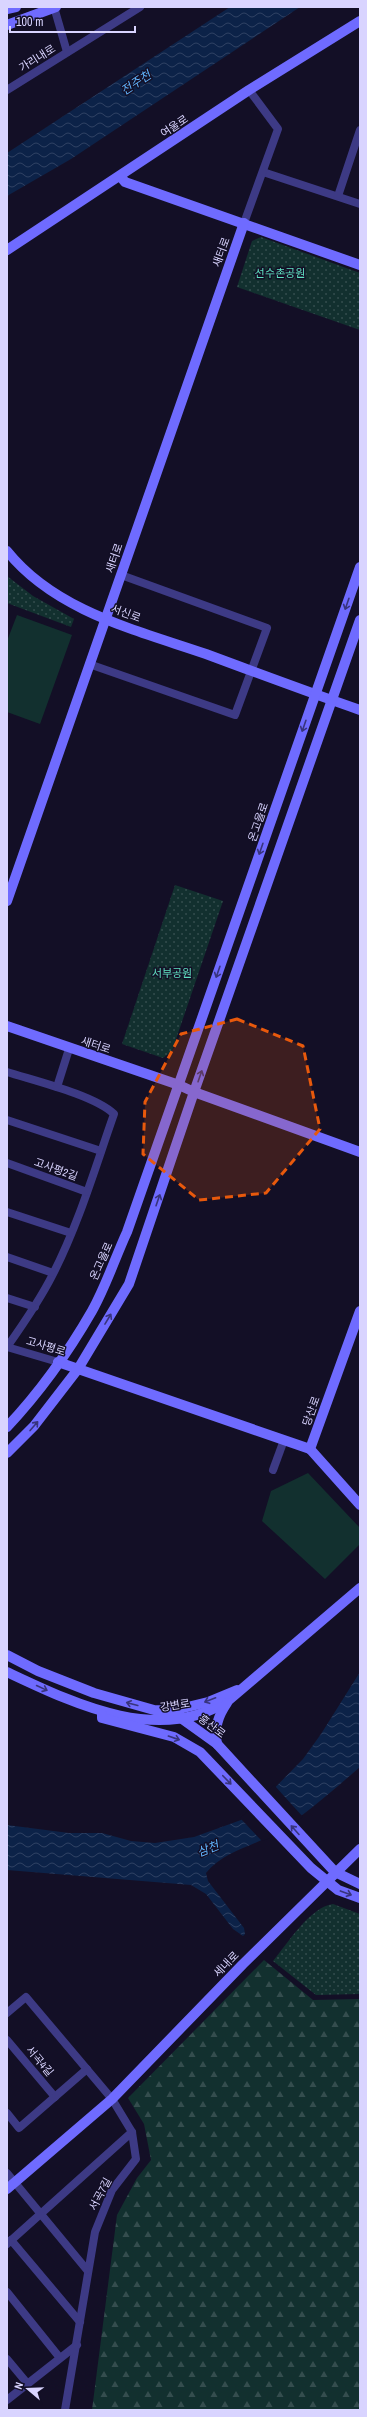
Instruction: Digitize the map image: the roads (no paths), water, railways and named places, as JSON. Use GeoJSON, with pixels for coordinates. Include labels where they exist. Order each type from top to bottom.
{"type":"FeatureCollection","features":[{"type":"Feature","properties":{"kind":"street"},"geometry":{"type":"LineString","coordinates":[[7,9],[16,7]]}},
{"type":"Feature","properties":{"kind":"street"},"geometry":{"type":"LineString","coordinates":[[7,25],[55,7],[67,52]]}},
{"type":"Feature","properties":{"kind":"street","name":"가리내로"},"geometry":{"type":"LineString","coordinates":[[7,90],[140,7]]}},
{"type":"Feature","properties":{"kind":"street","name":"여울로"},"geometry":{"type":"LineString","coordinates":[[7,250],[249,90],[359,25]]}},
{"type":"Feature","properties":{"kind":"street","name":"새터로"},"geometry":{"type":"LineString","coordinates":[[7,901],[278,129],[249,90]]}},
{"type":"Feature","properties":{"kind":"street"},"geometry":{"type":"LineString","coordinates":[[338,196],[360,130]]}},
{"type":"Feature","properties":{"kind":"street"},"geometry":{"type":"LineString","coordinates":[[263,172],[360,204]]}},
{"type":"Feature","properties":{"kind":"street"},"geometry":{"type":"LineString","coordinates":[[120,176],[125,182],[360,265]]}},
{"type":"Feature","properties":{"kind":"street","name":"서신로"},"geometry":{"type":"LineString","coordinates":[[7,550],[22,568],[47,588],[63,599],[106,619],[360,710]]}},
{"type":"Feature","properties":{"kind":"street","name":"온고을로"},"geometry":{"type":"LineString","coordinates":[[7,1427],[21,1412],[58,1362],[92,1310],[127,1232],[360,567]]}},
{"type":"Feature","properties":{"kind":"street"},"geometry":{"type":"LineString","coordinates":[[89,664],[235,716],[252,671],[267,628],[121,575]]}},
{"type":"Feature","properties":{"kind":"street"},"geometry":{"type":"LineString","coordinates":[[7,1454],[34,1426],[78,1369],[129,1284],[194,1092],[360,620]]}},
{"type":"Feature","properties":{"kind":"street","name":"새터로"},"geometry":{"type":"LineString","coordinates":[[7,1026],[70,1049],[179,1085]]}},
{"type":"Feature","properties":{"kind":"street"},"geometry":{"type":"LineString","coordinates":[[7,1072],[57,1087],[70,1049]]}},
{"type":"Feature","properties":{"kind":"street"},"geometry":{"type":"LineString","coordinates":[[179,1085],[194,1092],[360,1152]]}},
{"type":"Feature","properties":{"kind":"street","name":"고사평2길"},"geometry":{"type":"LineString","coordinates":[[7,1347],[35,1307],[53,1273],[87,1192],[114,1114],[107,1107],[57,1087]]}},
{"type":"Feature","properties":{"kind":"street"},"geometry":{"type":"LineString","coordinates":[[7,1120],[101,1151]]}},
{"type":"Feature","properties":{"kind":"street","name":"고사평2길"},"geometry":{"type":"LineString","coordinates":[[7,1163],[87,1192]]}},
{"type":"Feature","properties":{"kind":"street"},"geometry":{"type":"LineString","coordinates":[[7,1212],[71,1233]]}},
{"type":"Feature","properties":{"kind":"street"},"geometry":{"type":"LineString","coordinates":[[7,1257],[53,1273]]}},
{"type":"Feature","properties":{"kind":"street"},"geometry":{"type":"LineString","coordinates":[[7,1298],[35,1307]]}},
{"type":"Feature","properties":{"kind":"street","name":"당산로"},"geometry":{"type":"LineString","coordinates":[[310,1449],[360,1311]]}},
{"type":"Feature","properties":{"kind":"street","name":"고사평로"},"geometry":{"type":"LineString","coordinates":[[7,1347],[78,1369]]}},
{"type":"Feature","properties":{"kind":"street"},"geometry":{"type":"LineString","coordinates":[[78,1369],[310,1449],[360,1505]]}},
{"type":"Feature","properties":{"kind":"street"},"geometry":{"type":"LineString","coordinates":[[274,1470],[284,1440]]}},
{"type":"Feature","properties":{"kind":"street","name":"강변로"},"geometry":{"type":"LineString","coordinates":[[101,1712],[144,1721],[181,1718],[218,1708],[247,1686],[360,1588]]}},
{"type":"Feature","properties":{"kind":"street","name":"홍산로"},"geometry":{"type":"LineString","coordinates":[[7,1655],[38,1671],[94,1693],[154,1710],[170,1711],[181,1718],[217,1744],[321,1859],[335,1872],[360,1884]]}},
{"type":"Feature","properties":{"kind":"street"},"geometry":{"type":"LineString","coordinates":[[7,1672],[101,1712],[102,1718],[174,1737],[200,1752],[311,1868],[338,1890],[360,1898]]}},
{"type":"Feature","properties":{"kind":"street","name":"강변로"},"geometry":{"type":"LineString","coordinates":[[170,1711],[208,1702],[247,1686]]}},
{"type":"Feature","properties":{"kind":"street"},"geometry":{"type":"LineString","coordinates":[[217,1744],[215,1734],[217,1721],[229,1700]]}},
{"type":"Feature","properties":{"kind":"street","name":"세내로"},"geometry":{"type":"LineString","coordinates":[[7,2189],[112,2099],[326,1881],[360,1849]]}},
{"type":"Feature","properties":{"kind":"street"},"geometry":{"type":"LineString","coordinates":[[7,2013],[26,1997],[112,2099]]}},
{"type":"Feature","properties":{"kind":"street","name":"서곡4길"},"geometry":{"type":"LineString","coordinates":[[7,2040],[55,2097]]}},
{"type":"Feature","properties":{"kind":"street"},"geometry":{"type":"LineString","coordinates":[[7,2112],[19,2128],[87,2070]]}},
{"type":"Feature","properties":{"kind":"street","name":"서곡7길"},"geometry":{"type":"LineString","coordinates":[[65,2410],[77,2345],[87,2270],[100,2213],[112,2190],[136,2159],[132,2132],[112,2099]]}},
{"type":"Feature","properties":{"kind":"street","name":"서곡7길"},"geometry":{"type":"LineString","coordinates":[[80,2322],[9,2242],[132,2132]]}},
{"type":"Feature","properties":{"kind":"street"},"geometry":{"type":"LineString","coordinates":[[7,2172],[87,2270]]}},
{"type":"Feature","properties":{"kind":"street"},"geometry":{"type":"LineString","coordinates":[[7,2292],[60,2358]]}},
{"type":"Feature","properties":{"kind":"street"},"geometry":{"type":"LineString","coordinates":[[7,2400],[77,2345]]}},
{"type":"Feature","properties":{"kind":"street"},"geometry":{"type":"LineString","coordinates":[[7,2358],[27,2383]]}},
{"type":"Feature","properties":{"kind":"water","name":"전주천"},"geometry":{"type":"Polygon","coordinates":[[[230,7],[300,7],[71,159],[7,196],[7,153],[230,7]]]}},
{"type":"Feature","properties":{"kind":"water","name":"삼천"},"geometry":{"type":"Polygon","coordinates":[[[360,1672],[360,1767],[298,1818],[266,1838],[221,1859],[206,1873],[208,1881],[244,1928],[245,1934],[243,1936],[233,1929],[206,1894],[191,1885],[7,1870],[7,1825],[69,1833],[102,1833],[131,1841],[155,1843],[194,1837],[241,1820],[253,1810],[303,1759],[321,1734],[360,1672]]]}},
{"type":"Feature","properties":{"kind":"park label","name":"선수촌공원"},"geometry":{"type":"Point","coordinates":[280,273]}},
{"type":"Feature","properties":{"kind":"park label","name":"서부공원"},"geometry":{"type":"Point","coordinates":[172,973]}}]}
